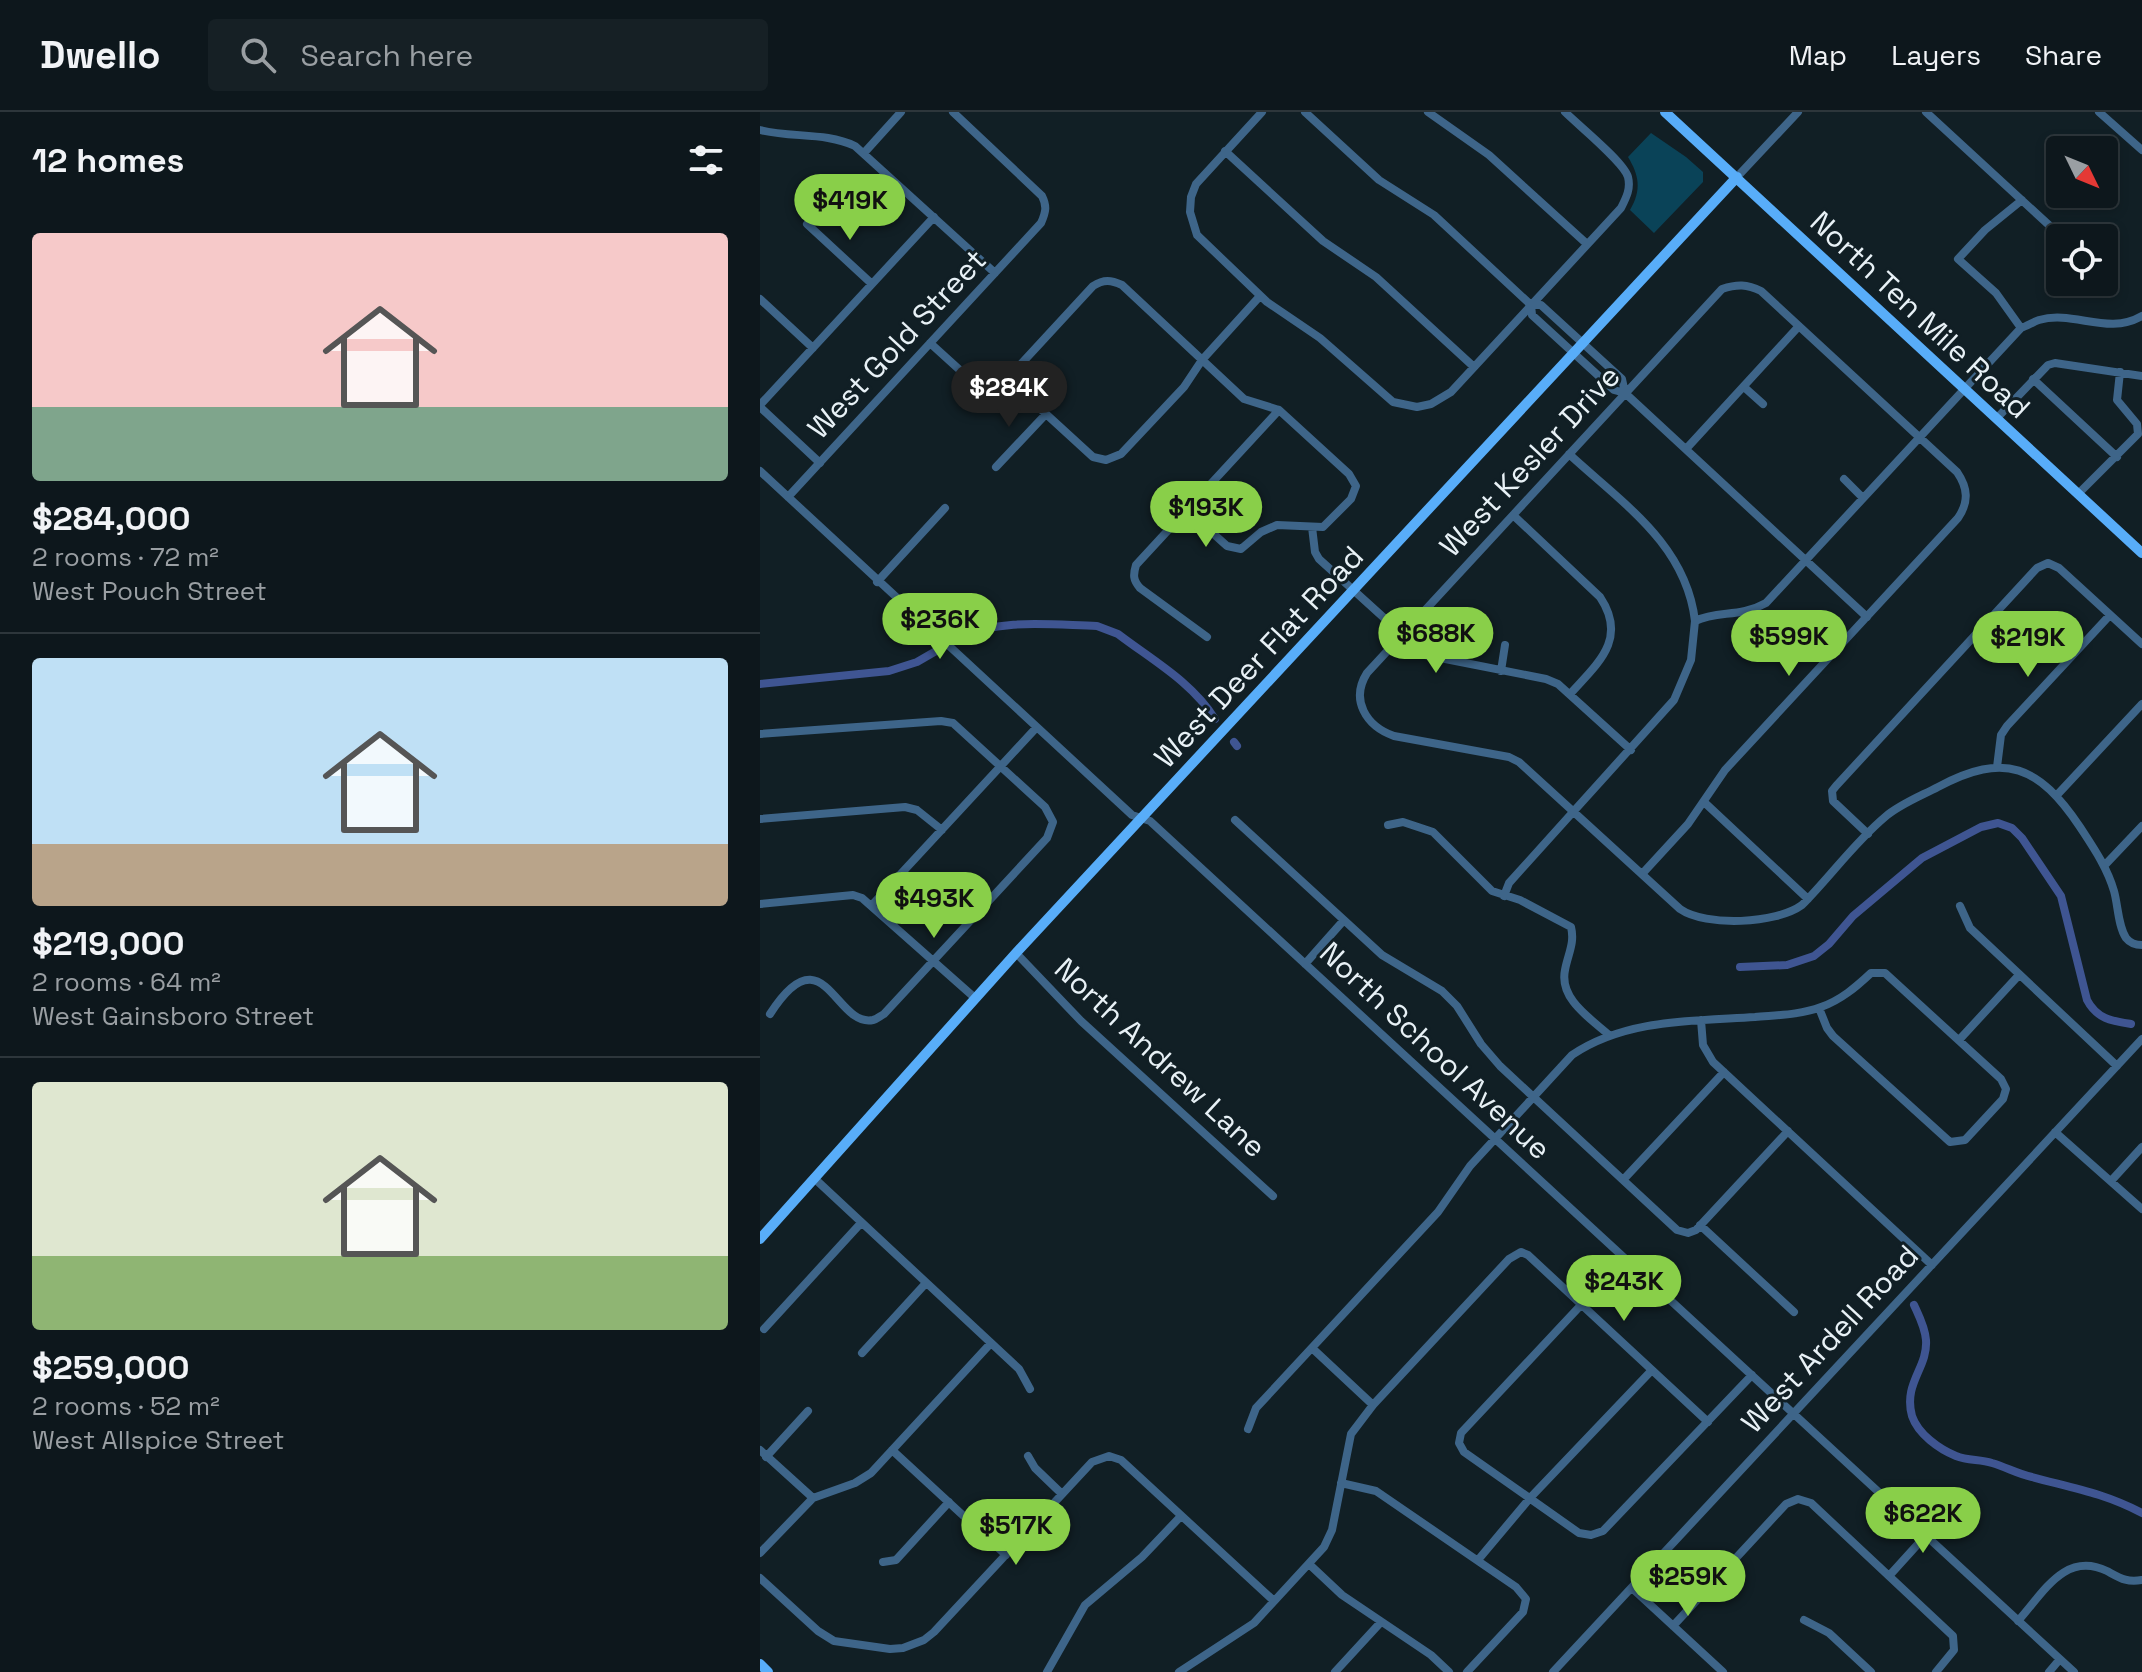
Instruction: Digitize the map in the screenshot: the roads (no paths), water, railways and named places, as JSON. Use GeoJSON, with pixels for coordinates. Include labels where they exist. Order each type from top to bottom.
{"type":"FeatureCollection","features":[{"type":"Feature","properties":{"kind":"main road","name":"North Ten Mile Road"},"geometry":{"type":"LineString","coordinates":[[1665,112],[2142,553]]}},
{"type":"Feature","properties":{"kind":"main road","name":"West Deer Flat Road"},"geometry":{"type":"LineString","coordinates":[[760,1239],[1140,818],[1354,592],[1737,177]]}},
{"type":"Feature","properties":{"kind":"main road"},"geometry":{"type":"LineString","coordinates":[[760,1664],[768,1672]]}},
{"type":"Feature","properties":{"kind":"street"},"geometry":{"type":"LineString","coordinates":[[864,153],[901,112]]}},
{"type":"Feature","properties":{"kind":"street","name":"West Gold Street"},"geometry":{"type":"LineString","coordinates":[[788,497],[1041,223],[1046,213],[1042,196],[953,112]]}},
{"type":"Feature","properties":{"kind":"street"},"geometry":{"type":"LineString","coordinates":[[1262,112],[1196,184],[1190,212],[1197,235],[1260,296],[1320,338],[1386,398],[1401,405],[1417,407],[1444,398],[1621,208],[1629,187],[1624,168],[1565,112]]}},
{"type":"Feature","properties":{"kind":"street"},"geometry":{"type":"LineString","coordinates":[[1305,112],[1379,180],[1434,215],[1531,305],[1532,315],[1614,390],[1625,393],[1867,617]]}},
{"type":"Feature","properties":{"kind":"street"},"geometry":{"type":"LineString","coordinates":[[1428,112],[1489,155],[1587,244]]}},
{"type":"Feature","properties":{"kind":"street","name":"West Deer Flat Road"},"geometry":{"type":"LineString","coordinates":[[1737,177],[1798,112]]}},
{"type":"Feature","properties":{"kind":"street"},"geometry":{"type":"LineString","coordinates":[[1926,112],[2048,224]]}},
{"type":"Feature","properties":{"kind":"street"},"geometry":{"type":"LineString","coordinates":[[2105,114],[2142,150]]}},
{"type":"Feature","properties":{"kind":"street"},"geometry":{"type":"LineString","coordinates":[[760,130],[832,138],[864,153],[995,273]]}},
{"type":"Feature","properties":{"kind":"street"},"geometry":{"type":"LineString","coordinates":[[1225,151],[1323,241],[1376,277],[1474,367]]}},
{"type":"Feature","properties":{"kind":"street"},"geometry":{"type":"LineString","coordinates":[[2021,328],[1996,293],[1958,259],[1985,230],[2022,200]]}},
{"type":"Feature","properties":{"kind":"street"},"geometry":{"type":"LineString","coordinates":[[820,463],[760,406],[934,217]]}},
{"type":"Feature","properties":{"kind":"street"},"geometry":{"type":"LineString","coordinates":[[807,224],[872,284]]}},
{"type":"Feature","properties":{"kind":"street"},"geometry":{"type":"LineString","coordinates":[[1014,392],[1021,364],[1093,286],[1111,280],[1122,285],[1244,399],[1279,410],[1349,474],[1356,486],[1351,499],[1323,527],[1285,525],[1269,528],[1241,549],[1227,546],[1187,510]]}},
{"type":"Feature","properties":{"kind":"street","name":"West Kesler Drive"},"geometry":{"type":"LineString","coordinates":[[1574,811],[1527,768],[1509,757],[1385,733],[1363,712],[1359,691],[1367,673],[1722,289],[1736,284],[1751,285],[1799,326]]}},
{"type":"Feature","properties":{"kind":"street"},"geometry":{"type":"LineString","coordinates":[[930,343],[973,382],[984,388],[1014,392],[1034,403],[1093,457],[1106,460],[1121,454],[1184,387],[1202,360],[1260,296]]}},
{"type":"Feature","properties":{"kind":"street"},"geometry":{"type":"LineString","coordinates":[[760,299],[813,348]]}},
{"type":"Feature","properties":{"kind":"street"},"geometry":{"type":"LineString","coordinates":[[1531,305],[1541,305],[1622,379],[1625,393]]}},
{"type":"Feature","properties":{"kind":"street"},"geometry":{"type":"LineString","coordinates":[[1695,621],[1705,616],[1750,612],[1766,603],[2021,328],[2040,320],[2072,320],[2103,325],[2133,321],[2142,316]]}},
{"type":"Feature","properties":{"kind":"street"},"geometry":{"type":"LineString","coordinates":[[1642,874],[1688,824],[1725,770],[1958,518],[1966,500],[1963,480],[1957,472],[1799,326],[1686,449]]}},
{"type":"Feature","properties":{"kind":"street"},"geometry":{"type":"LineString","coordinates":[[1997,418],[2048,365],[2055,363],[2142,376]]}},
{"type":"Feature","properties":{"kind":"street"},"geometry":{"type":"LineString","coordinates":[[2078,494],[2117,457],[2139,430],[2117,400],[2120,372]]}},
{"type":"Feature","properties":{"kind":"street"},"geometry":{"type":"LineString","coordinates":[[2033,379],[2117,457]]}},
{"type":"Feature","properties":{"kind":"street"},"geometry":{"type":"LineString","coordinates":[[1744,387],[1763,404]]}},
{"type":"Feature","properties":{"kind":"street"},"geometry":{"type":"LineString","coordinates":[[1207,637],[1140,588],[1134,577],[1136,565],[1279,410]]}},
{"type":"Feature","properties":{"kind":"street"},"geometry":{"type":"LineString","coordinates":[[996,467],[1046,414]]}},
{"type":"Feature","properties":{"kind":"street"},"geometry":{"type":"LineString","coordinates":[[1504,896],[1509,883],[1665,712],[1682,686],[1692,652],[1695,621],[1686,581],[1672,554],[1654,533],[1569,454]]}},
{"type":"Feature","properties":{"kind":"street","name":"North School Avenue"},"geometry":{"type":"LineString","coordinates":[[760,471],[1130,814],[1150,821],[2074,1672]]}},
{"type":"Feature","properties":{"kind":"street"},"geometry":{"type":"LineString","coordinates":[[1844,479],[1863,498]]}},
{"type":"Feature","properties":{"kind":"street"},"geometry":{"type":"LineString","coordinates":[[877,582],[945,508]]}},
{"type":"Feature","properties":{"kind":"street"},"geometry":{"type":"LineString","coordinates":[[1513,515],[1606,606],[1613,628],[1611,641],[1570,694]]}},
{"type":"Feature","properties":{"kind":"street"},"geometry":{"type":"LineString","coordinates":[[1312,527],[1319,559],[1425,655],[1546,679],[1570,694],[1631,750]]}},
{"type":"Feature","properties":{"kind":"street"},"geometry":{"type":"LineString","coordinates":[[1868,834],[1836,805],[1832,796],[1836,786],[2037,568],[2048,563],[2059,568],[2142,644]]}},
{"type":"Feature","properties":{"kind":"street"},"geometry":{"type":"LineString","coordinates":[[1997,767],[2001,735],[2007,726],[2110,615]]}},
{"type":"Feature","properties":{"kind":"street"},"geometry":{"type":"LineString","coordinates":[[1501,671],[1505,645]]}},
{"type":"Feature","properties":{"kind":"street"},"geometry":{"type":"LineString","coordinates":[[2057,795],[2142,704]]}},
{"type":"Feature","properties":{"kind":"street"},"geometry":{"type":"LineString","coordinates":[[760,734],[946,721],[960,728],[1045,807],[1053,822],[1047,838],[884,1014],[872,1020],[860,1018],[823,985],[809,980],[791,986],[770,1014]]}},
{"type":"Feature","properties":{"kind":"street"},"geometry":{"type":"LineString","coordinates":[[872,905],[1036,728]]}},
{"type":"Feature","properties":{"kind":"street"},"geometry":{"type":"LineString","coordinates":[[1574,811],[1680,909],[1705,920],[1778,917],[1794,911],[1808,899],[1891,812],[1958,776],[1997,767],[2033,776],[2057,795],[2104,866],[2114,890],[2125,936],[2139,945]]}},
{"type":"Feature","properties":{"kind":"street"},"geometry":{"type":"LineString","coordinates":[[1704,802],[1808,899]]}},
{"type":"Feature","properties":{"kind":"street"},"geometry":{"type":"LineString","coordinates":[[760,819],[905,807],[926,815],[942,830]]}},
{"type":"Feature","properties":{"kind":"street"},"geometry":{"type":"LineString","coordinates":[[1235,820],[1382,955],[1442,991],[1457,1006],[1481,1044],[1533,1098],[1677,1230],[1688,1233],[1700,1225],[1788,1131]]}},
{"type":"Feature","properties":{"kind":"street"},"geometry":{"type":"LineString","coordinates":[[1388,825],[1403,822],[1433,832],[1485,886],[1520,900],[1571,927],[1574,939],[1564,971],[1567,992],[1572,1001],[1609,1035]]}},
{"type":"Feature","properties":{"kind":"street"},"geometry":{"type":"LineString","coordinates":[[2104,866],[2142,826]]}},
{"type":"Feature","properties":{"kind":"street"},"geometry":{"type":"LineString","coordinates":[[760,904],[853,895],[872,905],[975,998]]}},
{"type":"Feature","properties":{"kind":"street"},"geometry":{"type":"LineString","coordinates":[[1960,906],[1970,928],[2117,1066]]}},
{"type":"Feature","properties":{"kind":"street"},"geometry":{"type":"LineString","coordinates":[[1305,964],[1344,920]]}},
{"type":"Feature","properties":{"kind":"street","name":"North Andrew Lane"},"geometry":{"type":"LineString","coordinates":[[1016,953],[1081,1021],[1273,1196]]}},
{"type":"Feature","properties":{"kind":"street"},"geometry":{"type":"LineString","coordinates":[[1248,1429],[1256,1408],[1438,1212],[1470,1166],[1572,1055],[1591,1042],[1648,1025],[1789,1015],[1819,1008],[1836,1001],[1877,971],[1885,973],[2001,1079],[2006,1089],[2003,1099],[1965,1140],[1955,1143],[1946,1140],[1833,1036],[1819,1008]]}},
{"type":"Feature","properties":{"kind":"street"},"geometry":{"type":"LineString","coordinates":[[1959,1040],[2019,975]]}},
{"type":"Feature","properties":{"kind":"street"},"geometry":{"type":"LineString","coordinates":[[1701,1020],[1707,1054],[1932,1265]]}},
{"type":"Feature","properties":{"kind":"street","name":"West Ardell Road"},"geometry":{"type":"LineString","coordinates":[[1553,1672],[2142,1039]]}},
{"type":"Feature","properties":{"kind":"street"},"geometry":{"type":"LineString","coordinates":[[1623,1180],[1724,1072]]}},
{"type":"Feature","properties":{"kind":"street"},"geometry":{"type":"LineString","coordinates":[[2055,1132],[2142,1209]]}},
{"type":"Feature","properties":{"kind":"street"},"geometry":{"type":"LineString","coordinates":[[2111,1181],[2142,1147]]}},
{"type":"Feature","properties":{"kind":"street"},"geometry":{"type":"LineString","coordinates":[[814,1178],[1019,1369],[1030,1389]]}},
{"type":"Feature","properties":{"kind":"street"},"geometry":{"type":"LineString","coordinates":[[764,1329],[861,1223]]}},
{"type":"Feature","properties":{"kind":"street"},"geometry":{"type":"LineString","coordinates":[[1700,1225],[1794,1312]]}},
{"type":"Feature","properties":{"kind":"street"},"geometry":{"type":"LineString","coordinates":[[1179,1672],[1254,1623],[1309,1564],[1329,1539],[1351,1434],[1373,1405],[1509,1259],[1521,1252],[1528,1255],[1708,1422]]}},
{"type":"Feature","properties":{"kind":"street"},"geometry":{"type":"LineString","coordinates":[[862,1353],[926,1283]]}},
{"type":"Feature","properties":{"kind":"street"},"geometry":{"type":"LineString","coordinates":[[1581,1305],[1461,1433],[1459,1443],[1464,1452],[1579,1533],[1591,1535],[1603,1531],[1752,1375]]}},
{"type":"Feature","properties":{"kind":"street"},"geometry":{"type":"LineString","coordinates":[[760,1553],[813,1498],[862,1480],[991,1343]]}},
{"type":"Feature","properties":{"kind":"street"},"geometry":{"type":"LineString","coordinates":[[1312,1348],[1373,1405]]}},
{"type":"Feature","properties":{"kind":"street"},"geometry":{"type":"LineString","coordinates":[[1478,1560],[1530,1498],[1652,1370]]}},
{"type":"Feature","properties":{"kind":"street"},"geometry":{"type":"LineString","coordinates":[[808,1411],[763,1454],[813,1498]]}},
{"type":"Feature","properties":{"kind":"street"},"geometry":{"type":"LineString","coordinates":[[892,1450],[1006,1555]]}},
{"type":"Feature","properties":{"kind":"street"},"geometry":{"type":"LineString","coordinates":[[1028,1456],[1035,1468],[1062,1494]]}},
{"type":"Feature","properties":{"kind":"street"},"geometry":{"type":"LineString","coordinates":[[760,1578],[818,1631],[834,1641],[890,1649],[913,1645],[934,1632],[1092,1462],[1109,1456],[1121,1460],[1274,1601]]}},
{"type":"Feature","properties":{"kind":"street"},"geometry":{"type":"LineString","coordinates":[[1341,1483],[1376,1491],[1516,1587],[1526,1599],[1523,1612],[1467,1672]]}},
{"type":"Feature","properties":{"kind":"street"},"geometry":{"type":"LineString","coordinates":[[1673,1626],[1786,1504],[1798,1499],[1811,1503],[1948,1631],[1955,1643],[1951,1655],[1936,1672]]}},
{"type":"Feature","properties":{"kind":"street"},"geometry":{"type":"LineString","coordinates":[[883,1562],[896,1560],[949,1502]]}},
{"type":"Feature","properties":{"kind":"street"},"geometry":{"type":"LineString","coordinates":[[1889,1576],[1956,1502]]}},
{"type":"Feature","properties":{"kind":"street"},"geometry":{"type":"LineString","coordinates":[[1047,1672],[1085,1605],[1142,1557],[1181,1516]]}},
{"type":"Feature","properties":{"kind":"street"},"geometry":{"type":"LineString","coordinates":[[1309,1564],[1342,1595],[1431,1655],[1449,1672]]}},
{"type":"Feature","properties":{"kind":"street"},"geometry":{"type":"LineString","coordinates":[[2018,1621],[2063,1572],[2073,1566],[2086,1564],[2123,1581],[2142,1580]]}},
{"type":"Feature","properties":{"kind":"street"},"geometry":{"type":"LineString","coordinates":[[1632,1588],[1723,1672]]}},
{"type":"Feature","properties":{"kind":"street"},"geometry":{"type":"LineString","coordinates":[[1804,1620],[1829,1633],[1871,1672]]}},
{"type":"Feature","properties":{"kind":"street"},"geometry":{"type":"LineString","coordinates":[[1335,1672],[1381,1622]]}},
{"type":"Feature","properties":{"kind":"street"},"geometry":{"type":"LineString","coordinates":[[2049,1672],[2060,1659]]}},
{"type":"Feature","properties":{"kind":"waterway"},"geometry":{"type":"LineString","coordinates":[[958,638],[1008,625],[1097,626],[1118,634],[1171,672],[1195,694],[1215,719]]}},
{"type":"Feature","properties":{"kind":"waterway"},"geometry":{"type":"LineString","coordinates":[[760,684],[889,671],[917,662],[936,651]]}},
{"type":"Feature","properties":{"kind":"waterway"},"geometry":{"type":"LineString","coordinates":[[1234,742],[1237,746]]}},
{"type":"Feature","properties":{"kind":"waterway"},"geometry":{"type":"LineString","coordinates":[[1740,967],[1787,965],[1814,956],[1853,916],[1922,858],[1981,827],[1998,823],[2012,828],[2022,838],[2061,896],[2087,1000],[2095,1011],[2106,1018],[2131,1024]]}},
{"type":"Feature","properties":{"kind":"waterway"},"geometry":{"type":"LineString","coordinates":[[1914,1305],[1923,1326],[1926,1350],[1913,1385],[1910,1404],[1915,1423],[1930,1440],[1960,1458],[1988,1462],[2115,1500],[2142,1513]]}}]}
